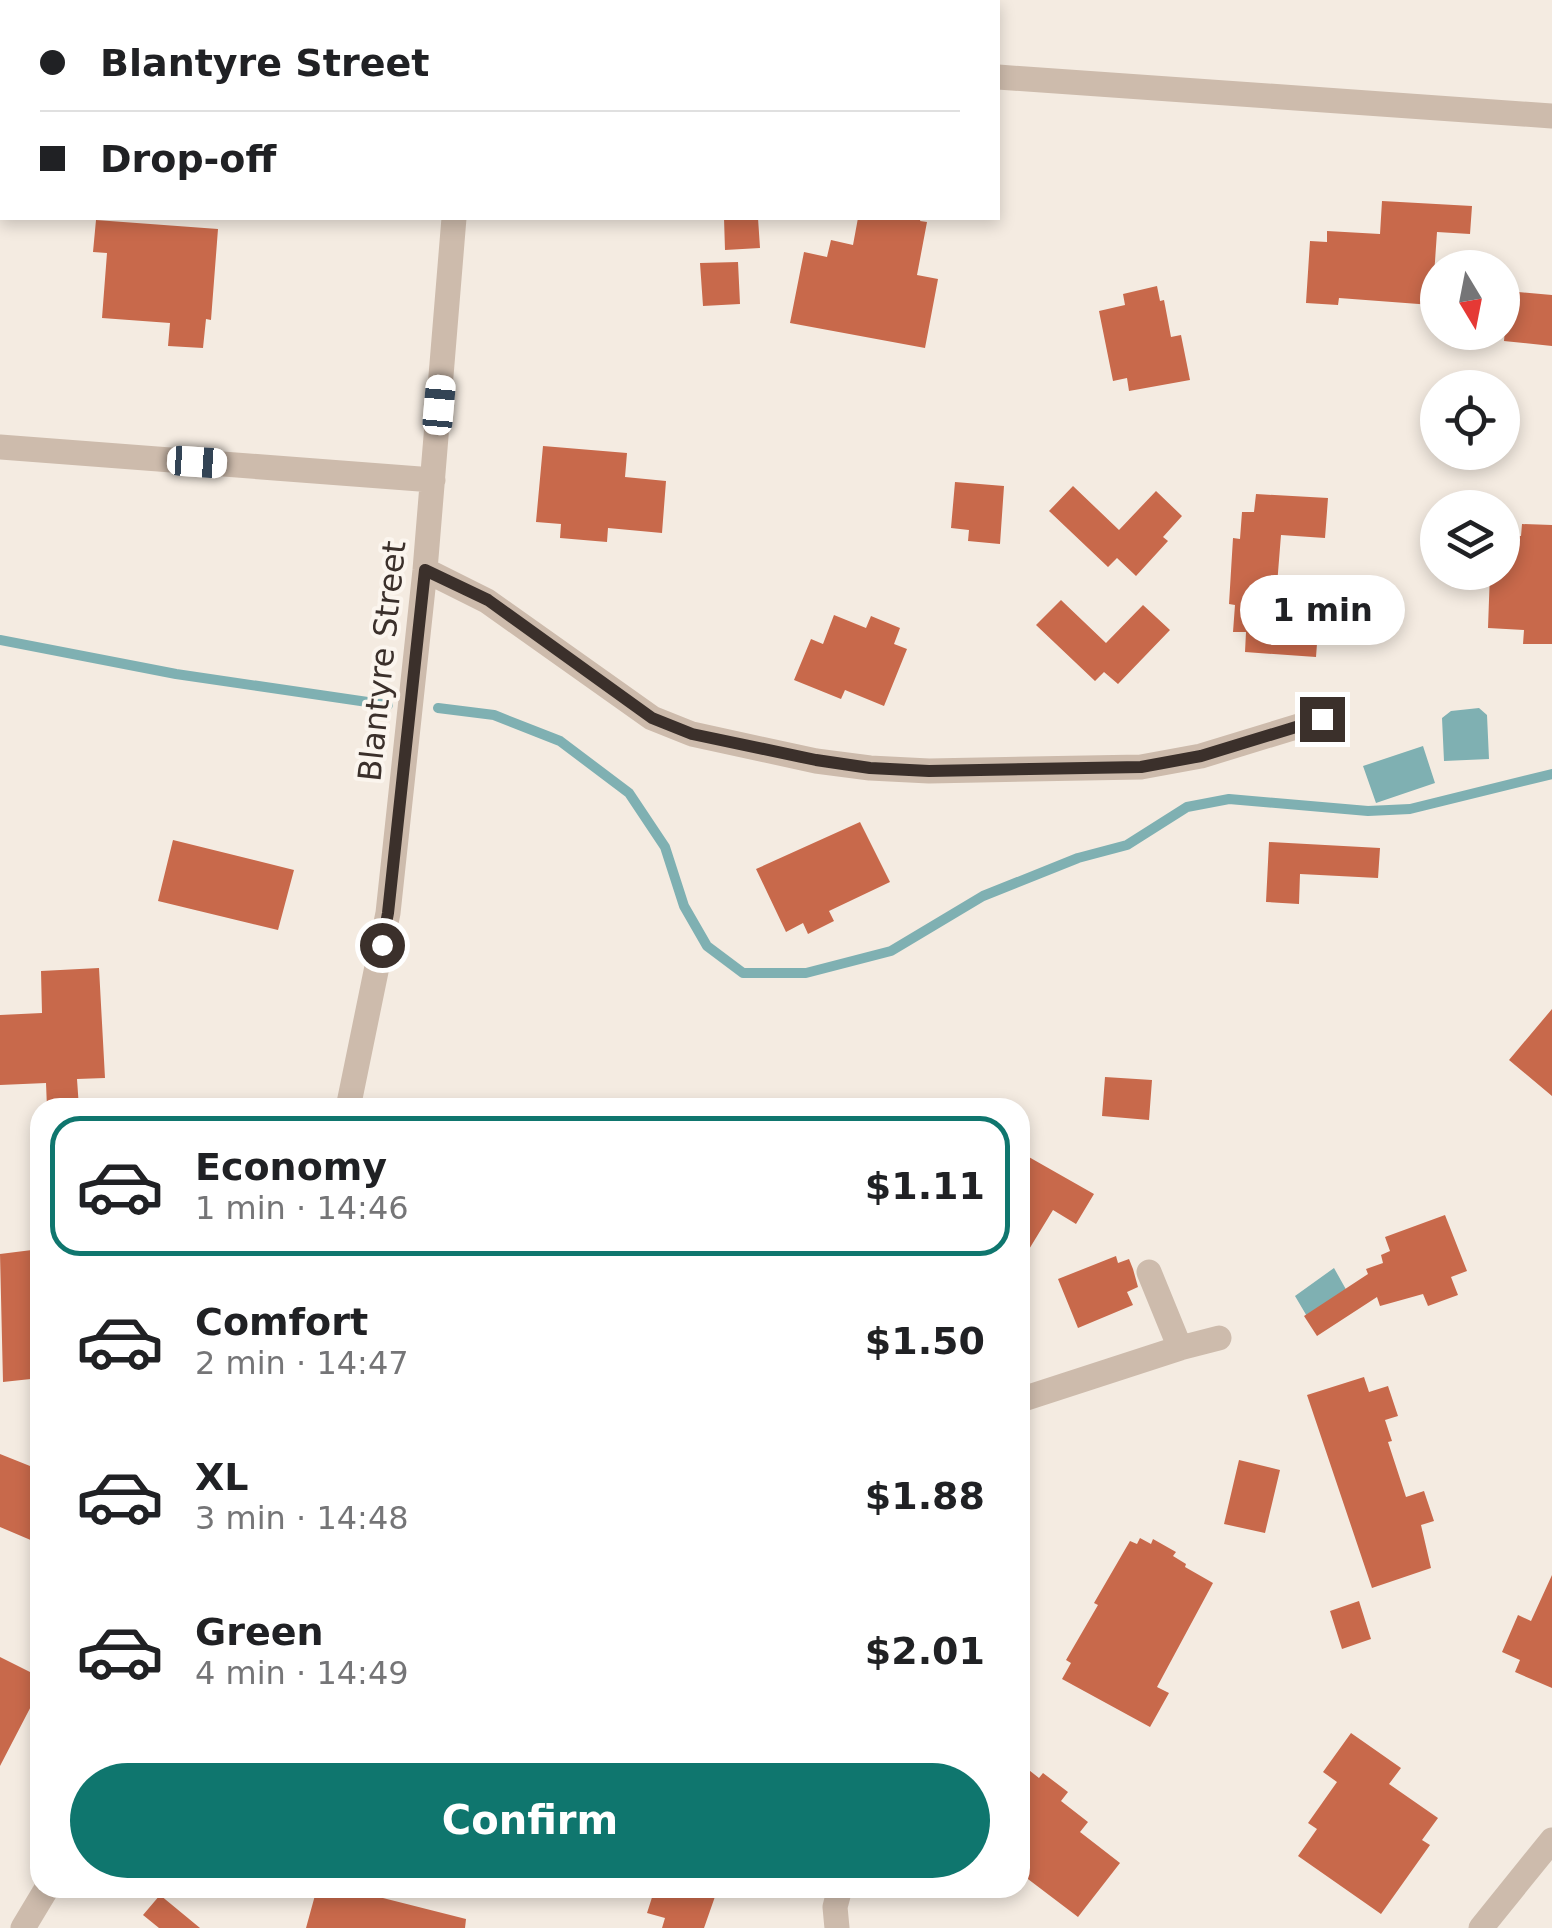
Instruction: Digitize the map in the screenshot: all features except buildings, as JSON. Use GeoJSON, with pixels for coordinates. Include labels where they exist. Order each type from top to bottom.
{"type":"FeatureCollection","features":[{"type":"Feature","properties":{"kind":"street"},"geometry":{"type":"LineString","coordinates":[[1000,77],[1552,116]]}},
{"type":"Feature","properties":{"kind":"street","name":"Blantyre Street"},"geometry":{"type":"LineString","coordinates":[[350,1098],[388,913],[425,570],[454,220]]}},
{"type":"Feature","properties":{"kind":"street"},"geometry":{"type":"LineString","coordinates":[[0,447],[433,480]]}},
{"type":"Feature","properties":{"kind":"street"},"geometry":{"type":"LineString","coordinates":[[425,570],[488,600],[652,718],[692,734],[816,760],[929,771],[1141,767],[1201,756],[1322,719]]}},
{"type":"Feature","properties":{"kind":"street"},"geometry":{"type":"LineString","coordinates":[[1149,1272],[1180,1348]]}},
{"type":"Feature","properties":{"kind":"street"},"geometry":{"type":"LineString","coordinates":[[1030,1397],[1218,1338]]}},
{"type":"Feature","properties":{"kind":"street"},"geometry":{"type":"LineString","coordinates":[[1481,1928],[1552,1840]]}},
{"type":"Feature","properties":{"kind":"street"},"geometry":{"type":"LineString","coordinates":[[23,1928],[40,1898]]}},
{"type":"Feature","properties":{"kind":"street"},"geometry":{"type":"LineString","coordinates":[[837,1898],[837,1928]]}},
{"type":"Feature","properties":{"kind":"water"},"geometry":{"type":"Polygon","coordinates":[[[1479,708],[1487,715],[1489,759],[1444,761],[1442,718],[1451,711],[1479,708]]]}},
{"type":"Feature","properties":{"kind":"water"},"geometry":{"type":"Polygon","coordinates":[[[1423,746],[1435,783],[1376,803],[1363,766],[1423,746]]]}},
{"type":"Feature","properties":{"kind":"water"},"geometry":{"type":"Polygon","coordinates":[[[1334,1268],[1348,1293],[1308,1318],[1295,1296],[1334,1268]]]}},
{"type":"Feature","properties":{"kind":"waterway"},"geometry":{"type":"LineString","coordinates":[[0,640],[176,674],[388,705]]}},
{"type":"Feature","properties":{"kind":"waterway"},"geometry":{"type":"LineString","coordinates":[[438,708],[494,715],[560,741],[629,793],[665,847],[684,906],[707,946],[743,973],[806,973],[891,951],[983,896],[1078,858],[1127,845],[1187,807],[1229,799],[1368,811],[1410,809],[1552,774]]}},
{"type":"Feature","properties":{"kind":"route"},"geometry":{"type":"LineString","coordinates":[[382,945],[425,570],[488,600],[652,718],[692,734],[816,760],[929,771],[1141,767],[1201,756],[1322,719]]}}]}
